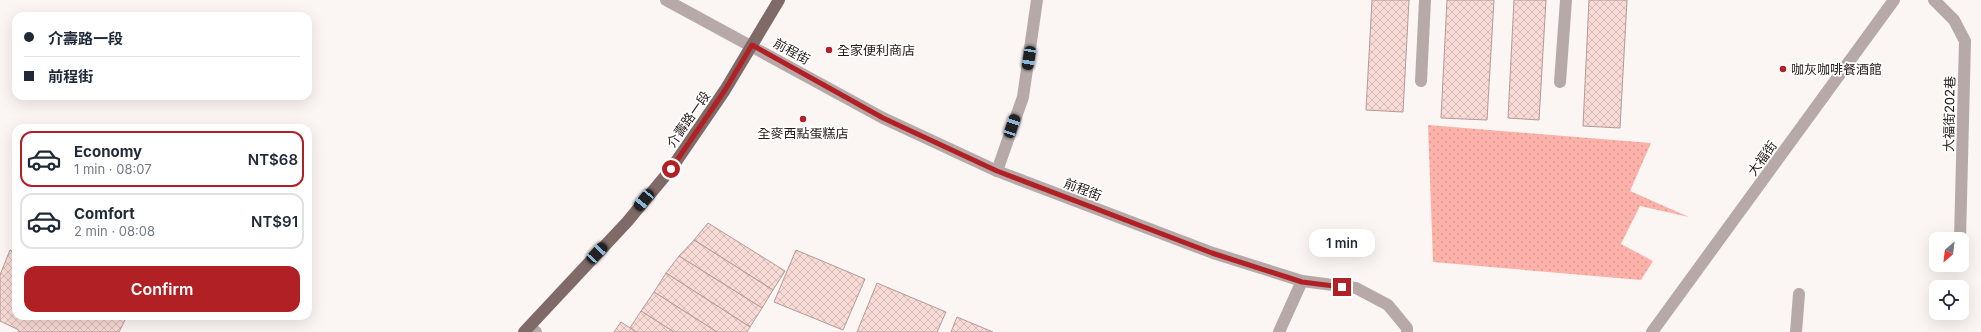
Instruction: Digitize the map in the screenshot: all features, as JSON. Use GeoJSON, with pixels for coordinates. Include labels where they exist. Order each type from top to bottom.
{"type":"FeatureCollection","features":[{"type":"Feature","properties":{"kind":"main road","name":"介壽路一段"},"geometry":{"type":"LineString","coordinates":[[530,330],[627,222],[671,169],[725,90],[779,0]]}},
{"type":"Feature","properties":{"kind":"street","name":"前程街"},"geometry":{"type":"LineString","coordinates":[[666,0],[752,45],[883,118],[997,171],[1212,253],[1302,282],[1356,288],[1388,305],[1407,328],[1407,332]]}},
{"type":"Feature","properties":{"kind":"street"},"geometry":{"type":"LineString","coordinates":[[997,171],[1023,96],[1037,0]]}},
{"type":"Feature","properties":{"kind":"street"},"geometry":{"type":"LineString","coordinates":[[1421,81],[1425,0]]}},
{"type":"Feature","properties":{"kind":"street"},"geometry":{"type":"LineString","coordinates":[[1560,82],[1566,0]]}},
{"type":"Feature","properties":{"kind":"street","name":"大福街"},"geometry":{"type":"LineString","coordinates":[[1652,332],[1894,0]]}},
{"type":"Feature","properties":{"kind":"street","name":"大福街202巷"},"geometry":{"type":"LineString","coordinates":[[1934,0],[1954,20],[1965,41],[1960,232]]}},
{"type":"Feature","properties":{"kind":"street"},"geometry":{"type":"LineString","coordinates":[[1279,332],[1302,282]]}},
{"type":"Feature","properties":{"kind":"street"},"geometry":{"type":"LineString","coordinates":[[1800,294],[1796,332],[1800,332]]}},
{"type":"Feature","properties":{"kind":"shaded area"},"geometry":{"type":"Polygon","coordinates":[[[1428,125],[1651,143],[1630,191],[1689,217],[1640,206],[1621,244],[1653,261],[1641,280],[1433,262],[1428,125]]]}},
{"type":"Feature","properties":{"kind":"building"},"geometry":{"type":"Polygon","coordinates":[[[1372,0],[1409,0],[1403,112],[1366,110],[1372,0]]]}},
{"type":"Feature","properties":{"kind":"building"},"geometry":{"type":"Polygon","coordinates":[[[1447,0],[1494,0],[1487,120],[1441,118],[1447,0]]]}},
{"type":"Feature","properties":{"kind":"building"},"geometry":{"type":"Polygon","coordinates":[[[1514,0],[1546,0],[1539,120],[1508,118],[1514,0]]]}},
{"type":"Feature","properties":{"kind":"building"},"geometry":{"type":"Polygon","coordinates":[[[1589,0],[1627,0],[1620,128],[1583,126],[1589,0]]]}},
{"type":"Feature","properties":{"kind":"building"},"geometry":{"type":"Polygon","coordinates":[[[708,223],[785,271],[773,290],[694,240],[708,223]]]}},
{"type":"Feature","properties":{"kind":"building"},"geometry":{"type":"Polygon","coordinates":[[[694,240],[773,290],[762,308],[679,256],[694,240]]]}},
{"type":"Feature","properties":{"kind":"building"},"geometry":{"type":"Polygon","coordinates":[[[10,250],[12,251],[12,320],[125,320],[119,332],[18,332],[19,330],[0,321],[0,275],[10,250]]]}},
{"type":"Feature","properties":{"kind":"building"},"geometry":{"type":"Polygon","coordinates":[[[796,250],[865,279],[843,330],[774,302],[796,250]]]}},
{"type":"Feature","properties":{"kind":"building"},"geometry":{"type":"Polygon","coordinates":[[[679,256],[762,308],[750,327],[666,273],[679,256]]]}},
{"type":"Feature","properties":{"kind":"building"},"geometry":{"type":"Polygon","coordinates":[[[666,273],[750,327],[747,332],[717,332],[654,292],[666,273]]]}},
{"type":"Feature","properties":{"kind":"building"},"geometry":{"type":"Polygon","coordinates":[[[877,283],[946,312],[937,332],[857,332],[877,283]]]}},
{"type":"Feature","properties":{"kind":"building"},"geometry":{"type":"Polygon","coordinates":[[[654,292],[717,332],[674,332],[641,311],[654,292]]]}},
{"type":"Feature","properties":{"kind":"building"},"geometry":{"type":"Polygon","coordinates":[[[641,311],[674,332],[636,332],[630,328],[641,311]]]}},
{"type":"Feature","properties":{"kind":"building"},"geometry":{"type":"Polygon","coordinates":[[[957,317],[993,332],[951,332],[957,317]]]}},
{"type":"Feature","properties":{"kind":"building"},"geometry":{"type":"Polygon","coordinates":[[[621,322],[636,332],[614,332],[621,322]]]}},
{"type":"Feature","properties":{"kind":"place","name":"全家便利商店"},"geometry":{"type":"Point","coordinates":[829,50]}},
{"type":"Feature","properties":{"kind":"place","name":"咖灰咖啡餐酒館"},"geometry":{"type":"Point","coordinates":[1783,69]}},
{"type":"Feature","properties":{"kind":"place","name":"全麥西點蛋糕店"},"geometry":{"type":"Point","coordinates":[803,119]}},
{"type":"Feature","properties":{"kind":"route"},"geometry":{"type":"LineString","coordinates":[[671,169],[725,90],[752,45],[883,118],[997,171],[1212,253],[1302,282],[1342,287]]}}]}
